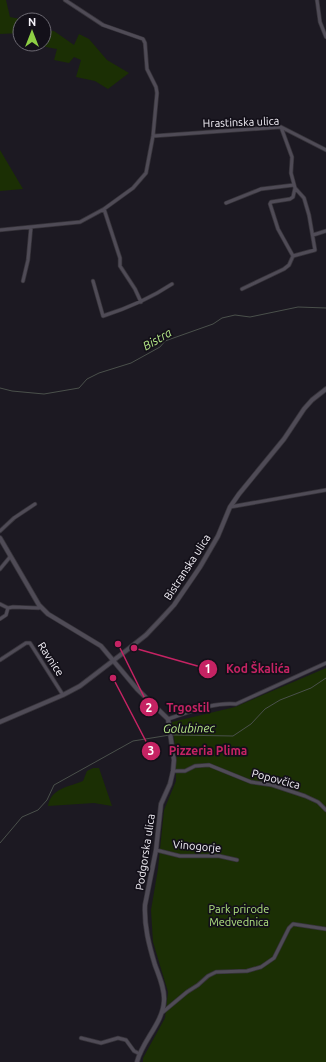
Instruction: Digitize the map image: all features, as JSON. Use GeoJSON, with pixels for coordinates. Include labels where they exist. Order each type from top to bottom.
{"type":"FeatureCollection","features":[{"type":"Feature","properties":{"kind":"main road","name":"Bistranska ulica"},"geometry":{"type":"LineString","coordinates":[[0,722],[63,695],[80,686],[146,635],[174,605],[204,561],[218,536],[230,506],[249,480],[284,439],[304,409],[312,400],[326,389]]}},
{"type":"Feature","properties":{"kind":"main road"},"geometry":{"type":"LineString","coordinates":[[0,538],[39,605],[48,614],[101,646],[138,689],[168,719]]}},
{"type":"Feature","properties":{"kind":"main road","name":"Podgorska ulica"},"geometry":{"type":"LineString","coordinates":[[137,1062],[161,1013],[164,1001],[161,982],[149,946],[144,913],[156,850],[162,804],[173,772],[174,760],[168,719]]}},
{"type":"Feature","properties":{"kind":"street"},"geometry":{"type":"LineString","coordinates":[[0,230],[80,222],[104,209],[133,188],[146,173],[153,136],[158,93],[147,69],[145,42],[143,39],[103,26],[65,0]]}},
{"type":"Feature","properties":{"kind":"street"},"geometry":{"type":"LineString","coordinates":[[317,0],[320,22],[326,37]]}},
{"type":"Feature","properties":{"kind":"street"},"geometry":{"type":"LineString","coordinates":[[281,127],[292,156],[291,173],[294,187],[293,197],[271,202],[271,209],[278,229],[293,256]]}},
{"type":"Feature","properties":{"kind":"street","name":"Hrastinska ulica"},"geometry":{"type":"LineString","coordinates":[[153,136],[281,127],[326,150]]}},
{"type":"Feature","properties":{"kind":"street"},"geometry":{"type":"LineString","coordinates":[[226,203],[261,189],[294,187]]}},
{"type":"Feature","properties":{"kind":"street"},"geometry":{"type":"LineString","coordinates":[[293,256],[315,250],[310,215],[304,198],[294,187]]}},
{"type":"Feature","properties":{"kind":"street"},"geometry":{"type":"LineString","coordinates":[[104,209],[120,258],[120,266],[135,289],[141,302]]}},
{"type":"Feature","properties":{"kind":"street"},"geometry":{"type":"LineString","coordinates":[[23,281],[28,260],[32,227]]}},
{"type":"Feature","properties":{"kind":"street"},"geometry":{"type":"LineString","coordinates":[[313,235],[326,231]]}},
{"type":"Feature","properties":{"kind":"street"},"geometry":{"type":"LineString","coordinates":[[242,289],[284,269],[289,265],[293,256]]}},
{"type":"Feature","properties":{"kind":"street"},"geometry":{"type":"LineString","coordinates":[[93,282],[103,316],[141,302],[159,293],[172,284]]}},
{"type":"Feature","properties":{"kind":"street"},"geometry":{"type":"LineString","coordinates":[[230,506],[326,490]]}},
{"type":"Feature","properties":{"kind":"street"},"geometry":{"type":"LineString","coordinates":[[0,531],[14,518],[35,504]]}},
{"type":"Feature","properties":{"kind":"street"},"geometry":{"type":"LineString","coordinates":[[0,569],[10,557]]}},
{"type":"Feature","properties":{"kind":"street"},"geometry":{"type":"LineString","coordinates":[[0,604],[8,608],[39,608],[39,605]]}},
{"type":"Feature","properties":{"kind":"street"},"geometry":{"type":"LineString","coordinates":[[0,619],[6,615],[8,608]]}},
{"type":"Feature","properties":{"kind":"street","name":"Ravnice"},"geometry":{"type":"LineString","coordinates":[[0,660],[26,643],[30,643],[63,695]]}},
{"type":"Feature","properties":{"kind":"street"},"geometry":{"type":"LineString","coordinates":[[168,719],[224,703],[236,704],[326,663]]}},
{"type":"Feature","properties":{"kind":"street","name":"Popovčica"},"geometry":{"type":"LineString","coordinates":[[173,772],[185,771],[195,766],[209,765],[251,782],[272,785],[305,796],[318,802],[326,810]]}},
{"type":"Feature","properties":{"kind":"street","name":"Vinogorje"},"geometry":{"type":"LineString","coordinates":[[156,850],[180,856],[219,856],[237,860]]}},
{"type":"Feature","properties":{"kind":"street"},"geometry":{"type":"LineString","coordinates":[[161,1013],[187,992],[198,986],[208,976],[216,972],[247,971],[261,967],[274,958],[289,928],[293,924],[326,929]]}},
{"type":"Feature","properties":{"kind":"street"},"geometry":{"type":"LineString","coordinates":[[81,1038],[101,1043],[118,1038],[126,1040],[134,1051],[140,1054]]}},
{"type":"Feature","properties":{"kind":"green space"},"geometry":{"type":"Polygon","coordinates":[[[0,0],[6,0],[10,17],[12,17],[12,33],[0,34],[0,0]]]}},
{"type":"Feature","properties":{"kind":"green space"},"geometry":{"type":"Polygon","coordinates":[[[52,31],[74,45],[79,34],[89,39],[107,60],[129,73],[108,89],[95,81],[76,77],[81,60],[74,57],[69,63],[54,60],[57,49],[52,48],[52,31]]]}},
{"type":"Feature","properties":{"kind":"green space"},"geometry":{"type":"Polygon","coordinates":[[[0,150],[23,189],[0,191],[0,150]]]}},
{"type":"Feature","properties":{"kind":"green space","name":"Park prirode Medvednica"},"geometry":{"type":"Polygon","coordinates":[[[326,668],[326,1062],[143,1062],[143,1058],[165,1018],[168,992],[153,942],[151,910],[158,869],[164,810],[176,781],[176,753],[172,722],[235,707],[326,668]]]}},
{"type":"Feature","properties":{"kind":"green space"},"geometry":{"type":"Polygon","coordinates":[[[93,768],[99,768],[112,806],[94,803],[48,806],[53,795],[61,789],[83,781],[87,771],[93,768]]]}},
{"type":"Feature","properties":{"kind":"waterway","name":"Bistra"},"geometry":{"type":"LineString","coordinates":[[0,388],[12,391],[44,394],[79,388],[87,379],[99,373],[131,363],[160,347],[165,341],[213,324],[222,318],[235,315],[250,317],[298,307],[326,308]]}},
{"type":"Feature","properties":{"kind":"waterway","name":"Golubinec"},"geometry":{"type":"LineString","coordinates":[[173,735],[233,736],[251,724],[265,709],[280,700],[311,688],[326,678]]}},
{"type":"Feature","properties":{"kind":"waterway","name":"Golubinec"},"geometry":{"type":"LineString","coordinates":[[0,843],[22,817],[38,810],[47,800],[54,785],[133,741],[170,735]]}},
{"type":"Feature","properties":{"kind":"place","name":"Trgostil"},"geometry":{"type":"Point","coordinates":[118,644]}},
{"type":"Feature","properties":{"kind":"place","name":"Kod Škalića"},"geometry":{"type":"Point","coordinates":[134,648]}},
{"type":"Feature","properties":{"kind":"place","name":"Pizzeria Plima"},"geometry":{"type":"Point","coordinates":[113,678]}}]}
